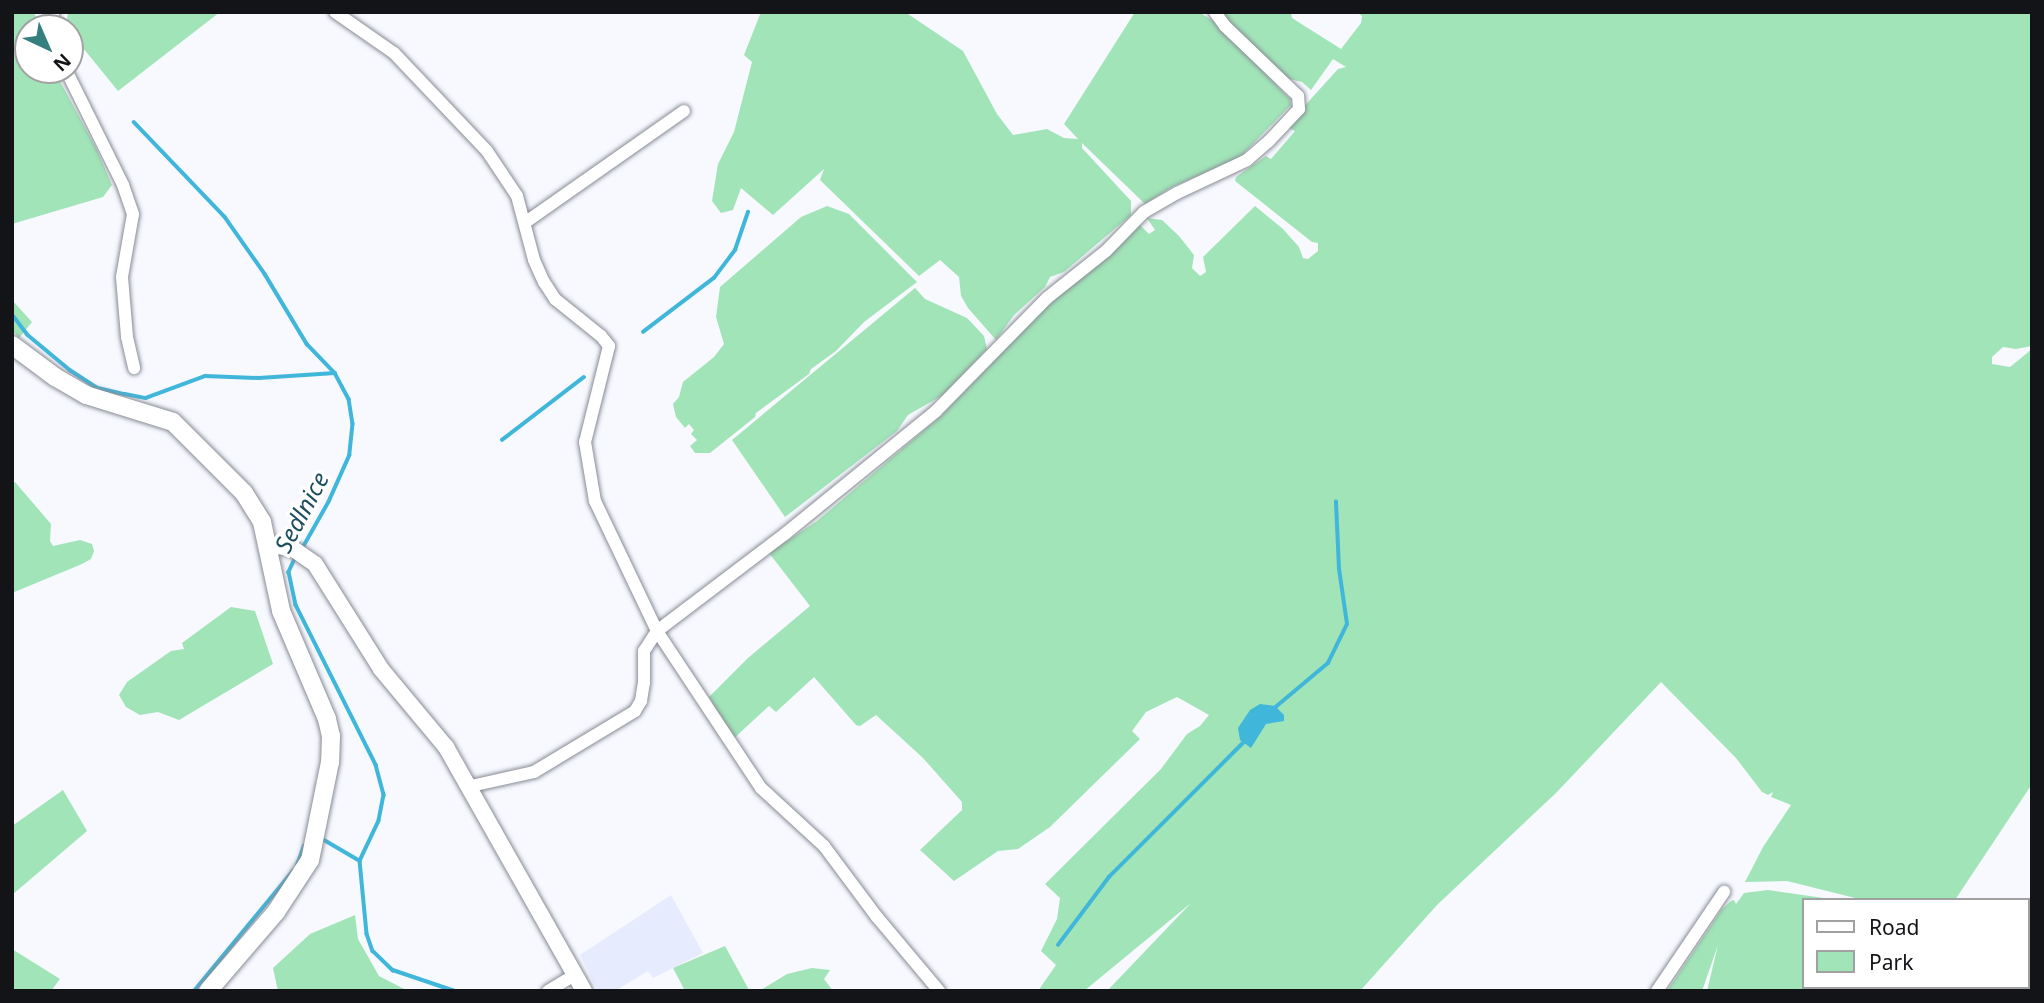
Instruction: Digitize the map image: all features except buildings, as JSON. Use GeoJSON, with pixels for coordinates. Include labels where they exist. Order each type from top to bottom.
{"type":"FeatureCollection","features":[{"type":"Feature","properties":{"kind":"main road"},"geometry":{"type":"LineString","coordinates":[[12,346],[55,377],[86,395],[151,413],[179,426],[250,500],[277,545],[281,611],[324,711],[331,736],[330,762],[317,837],[306,868],[291,892],[208,991]]}},
{"type":"Feature","properties":{"kind":"street"},"geometry":{"type":"LineString","coordinates":[[335,12],[394,53],[488,151],[517,196],[534,260],[555,299],[601,336],[609,346],[585,442],[595,501],[657,631],[761,788],[824,846],[877,917],[939,991]]}},
{"type":"Feature","properties":{"kind":"street"},"geometry":{"type":"LineString","coordinates":[[471,786],[534,772],[635,711],[641,701],[644,651],[657,631],[786,533],[936,411],[1040,304],[1106,251],[1144,212],[1177,192],[1247,160],[1299,109],[1298,96],[1225,26],[1215,12]]}},
{"type":"Feature","properties":{"kind":"street"},"geometry":{"type":"LineString","coordinates":[[73,84],[134,214],[122,277],[127,337],[134,368]]}},
{"type":"Feature","properties":{"kind":"street"},"geometry":{"type":"LineString","coordinates":[[526,222],[684,111]]}},
{"type":"Feature","properties":{"kind":"street"},"geometry":{"type":"LineString","coordinates":[[277,545],[308,557],[324,575],[381,669],[436,734],[471,786],[584,991]]}},
{"type":"Feature","properties":{"kind":"street"},"geometry":{"type":"LineString","coordinates":[[1657,991],[1724,892]]}},
{"type":"Feature","properties":{"kind":"street"},"geometry":{"type":"LineString","coordinates":[[548,991],[575,975]]}},
{"type":"Feature","properties":{"kind":"shaded area"},"geometry":{"type":"Polygon","coordinates":[[[671,895],[703,953],[653,978],[648,971],[615,991],[598,991],[580,955],[671,895]]]}},
{"type":"Feature","properties":{"kind":"green space"},"geometry":{"type":"Polygon","coordinates":[[[12,12],[33,12],[34,14],[14,14],[14,84],[62,84],[97,150],[112,185],[103,197],[12,224],[12,12]]]}},
{"type":"Feature","properties":{"kind":"green space"},"geometry":{"type":"Polygon","coordinates":[[[220,12],[118,91],[84,49],[84,14],[68,14],[220,12]]]}},
{"type":"Feature","properties":{"kind":"green space"},"geometry":{"type":"Polygon","coordinates":[[[761,12],[905,12],[963,51],[997,114],[1013,135],[1047,129],[1064,138],[1078,139],[1064,124],[1135,12],[1199,12],[1215,22],[1290,99],[1291,105],[1240,157],[1170,188],[1145,204],[1082,143],[1082,148],[1131,201],[1131,215],[1064,272],[1050,277],[1045,287],[1014,315],[996,340],[968,308],[961,296],[959,277],[940,260],[919,276],[820,180],[824,169],[773,215],[741,188],[733,210],[721,213],[712,201],[718,164],[734,132],[752,62],[744,55],[761,12]]]}},
{"type":"Feature","properties":{"kind":"green space"},"geometry":{"type":"Polygon","coordinates":[[[1217,12],[1291,12],[1292,18],[1341,49],[1361,23],[1362,16],[1357,12],[2032,12],[2032,346],[2016,349],[2003,347],[1992,357],[1992,364],[2010,367],[2032,349],[2032,784],[1956,898],[1855,898],[1787,881],[1745,882],[1763,847],[1791,805],[1771,797],[1773,792],[1768,795],[1762,792],[1736,758],[1661,682],[1557,792],[1437,905],[1360,991],[1107,991],[1191,903],[1084,991],[1041,991],[1040,988],[1056,965],[1041,951],[1057,919],[1060,898],[1045,884],[1161,769],[1187,734],[1200,726],[1209,715],[1177,697],[1146,712],[1132,731],[1140,739],[1050,827],[1018,849],[998,851],[954,881],[920,850],[962,810],[962,802],[923,758],[876,715],[860,726],[856,725],[814,677],[776,712],[769,706],[732,740],[709,697],[748,658],[810,606],[769,553],[817,521],[941,416],[992,363],[1013,336],[1139,224],[1149,234],[1155,230],[1147,218],[1162,220],[1194,255],[1192,268],[1200,276],[1206,272],[1203,257],[1255,206],[1283,229],[1299,247],[1303,258],[1308,259],[1318,251],[1318,243],[1312,242],[1235,181],[1236,177],[1266,156],[1271,159],[1295,131],[1287,127],[1338,69],[1346,67],[1333,59],[1311,90],[1302,82],[1285,78],[1217,12]]]}},
{"type":"Feature","properties":{"kind":"green space"},"geometry":{"type":"Polygon","coordinates":[[[827,206],[849,214],[917,282],[864,322],[836,351],[811,369],[809,374],[756,413],[755,417],[710,453],[695,453],[690,446],[697,440],[691,434],[694,430],[689,424],[685,428],[676,417],[673,404],[679,397],[683,382],[714,357],[724,344],[716,317],[720,287],[801,217],[827,206]]]}},
{"type":"Feature","properties":{"kind":"green space"},"geometry":{"type":"Polygon","coordinates":[[[915,288],[925,299],[967,318],[984,336],[987,349],[943,395],[908,415],[897,431],[785,517],[732,440],[915,288]]]}},
{"type":"Feature","properties":{"kind":"green space"},"geometry":{"type":"Polygon","coordinates":[[[12,300],[32,322],[19,338],[12,330],[12,300]]]}},
{"type":"Feature","properties":{"kind":"green space"},"geometry":{"type":"Polygon","coordinates":[[[15,482],[51,524],[50,541],[53,546],[80,540],[92,544],[94,551],[91,559],[82,564],[12,593],[12,484],[15,482]]]}},
{"type":"Feature","properties":{"kind":"green space"},"geometry":{"type":"Polygon","coordinates":[[[231,607],[255,611],[273,664],[179,720],[158,712],[140,715],[126,707],[119,695],[127,682],[171,651],[184,649],[182,643],[231,607]]]}},
{"type":"Feature","properties":{"kind":"green space"},"geometry":{"type":"Polygon","coordinates":[[[63,790],[87,831],[12,895],[12,826],[63,790]]]}},
{"type":"Feature","properties":{"kind":"green space"},"geometry":{"type":"Polygon","coordinates":[[[1768,890],[1824,898],[1802,898],[1802,989],[1847,989],[1846,991],[1707,991],[1718,945],[1702,991],[1667,991],[1722,909],[1731,901],[1734,900],[1736,904],[1744,893],[1768,890]]]}},
{"type":"Feature","properties":{"kind":"green space"},"geometry":{"type":"Polygon","coordinates":[[[355,915],[358,939],[379,976],[408,991],[278,991],[273,968],[310,934],[355,915]]]}},
{"type":"Feature","properties":{"kind":"green space"},"geometry":{"type":"Polygon","coordinates":[[[725,946],[749,990],[685,991],[673,968],[725,946]]]}},
{"type":"Feature","properties":{"kind":"green space"},"geometry":{"type":"Polygon","coordinates":[[[12,949],[60,979],[51,991],[12,991],[12,949]]]}},
{"type":"Feature","properties":{"kind":"green space"},"geometry":{"type":"Polygon","coordinates":[[[812,968],[830,970],[824,979],[833,991],[759,991],[787,974],[812,968]]]}},
{"type":"Feature","properties":{"kind":"water"},"geometry":{"type":"Polygon","coordinates":[[[1260,704],[1275,706],[1284,715],[1284,721],[1266,724],[1251,748],[1240,740],[1238,728],[1250,710],[1260,704]]]}},
{"type":"Feature","properties":{"kind":"waterway"},"geometry":{"type":"LineString","coordinates":[[134,122],[225,217],[265,274],[307,344],[335,373]]}},
{"type":"Feature","properties":{"kind":"waterway"},"geometry":{"type":"LineString","coordinates":[[643,332],[714,278],[735,250],[748,212]]}},
{"type":"Feature","properties":{"kind":"waterway","name":"Sedlnice"},"geometry":{"type":"LineString","coordinates":[[12,314],[28,335],[70,370],[98,388],[146,398],[205,376],[259,378],[335,373],[349,399],[353,424],[350,455],[329,502],[303,548]]}},
{"type":"Feature","properties":{"kind":"waterway"},"geometry":{"type":"LineString","coordinates":[[502,440],[584,377]]}},
{"type":"Feature","properties":{"kind":"waterway"},"geometry":{"type":"LineString","coordinates":[[1272,710],[1328,663],[1347,624],[1339,569],[1336,502]]}},
{"type":"Feature","properties":{"kind":"waterway","name":"Sedlnice"},"geometry":{"type":"LineString","coordinates":[[296,557],[289,572],[296,605],[376,765],[384,795],[379,821],[360,861],[367,934],[373,951],[393,970],[455,991]]}},
{"type":"Feature","properties":{"kind":"waterway"},"geometry":{"type":"LineString","coordinates":[[1058,945],[1109,877],[1244,742]]}},
{"type":"Feature","properties":{"kind":"waterway"},"geometry":{"type":"LineString","coordinates":[[321,838],[360,861]]}},
{"type":"Feature","properties":{"kind":"waterway"},"geometry":{"type":"LineString","coordinates":[[297,865],[304,846]]}},
{"type":"Feature","properties":{"kind":"waterway"},"geometry":{"type":"LineString","coordinates":[[194,991],[293,871]]}}]}
